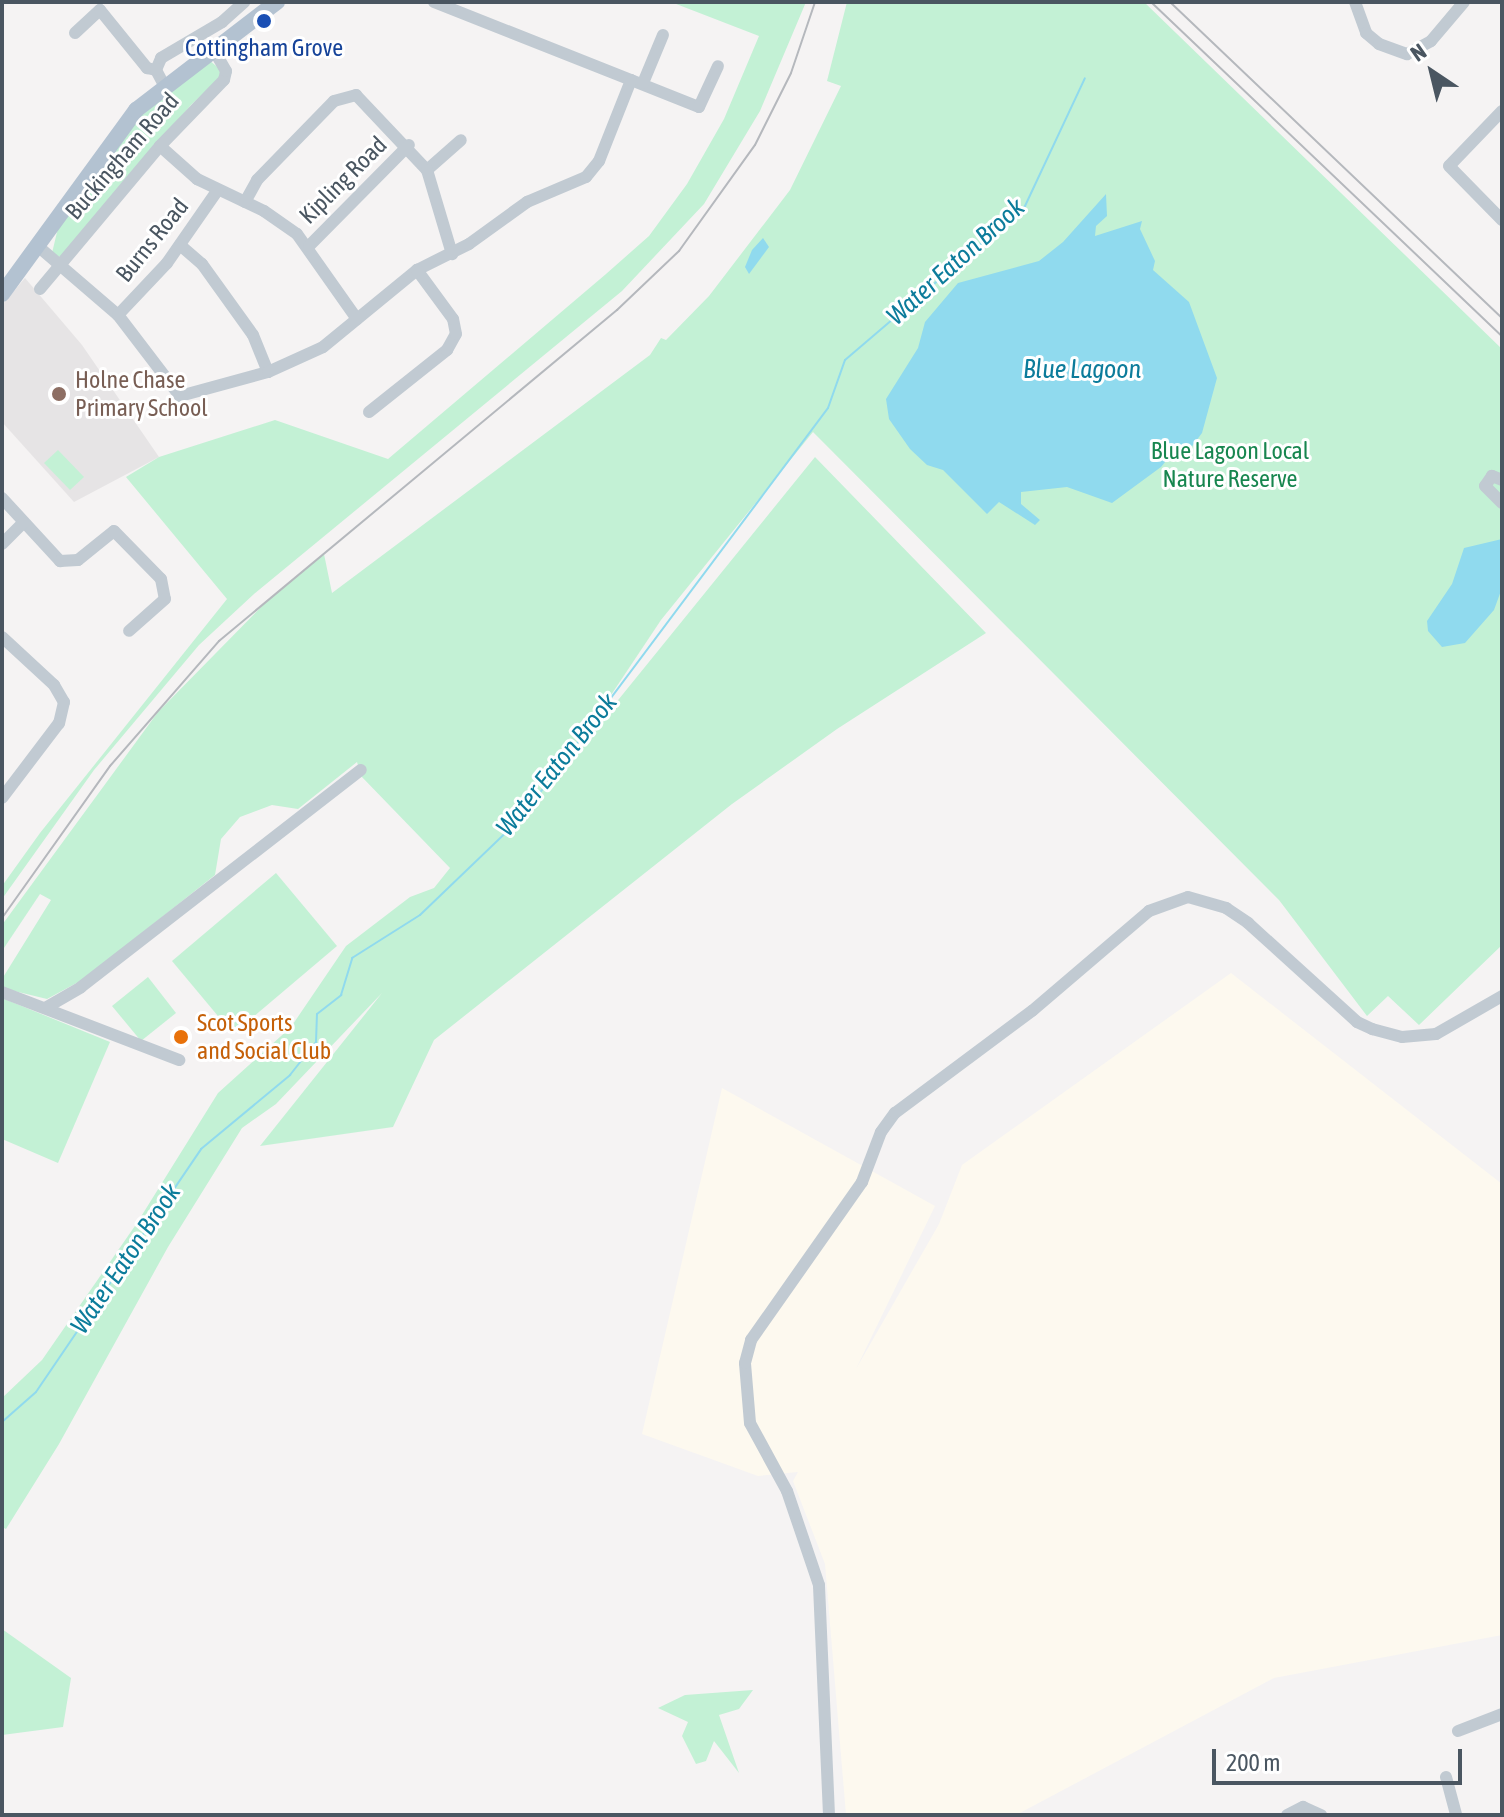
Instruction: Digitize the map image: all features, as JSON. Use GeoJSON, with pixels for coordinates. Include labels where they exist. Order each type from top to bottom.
{"type":"FeatureCollection","features":[{"type":"Feature","properties":{"kind":"main road","name":"Buckingham Road"},"geometry":{"type":"LineString","coordinates":[[2,294],[40,248],[120,128],[160,78],[215,52],[277,2]]}},
{"type":"Feature","properties":{"kind":"street","name":"Buckingham Road"},"geometry":{"type":"LineString","coordinates":[[160,78],[161,58],[222,22],[244,2]]}},
{"type":"Feature","properties":{"kind":"street"},"geometry":{"type":"LineString","coordinates":[[434,2],[699,107],[718,66]]}},
{"type":"Feature","properties":{"kind":"street"},"geometry":{"type":"LineString","coordinates":[[1355,2],[1366,33],[1379,44],[1407,54],[1431,41],[1464,2]]}},
{"type":"Feature","properties":{"kind":"street"},"geometry":{"type":"LineString","coordinates":[[75,33],[102,6],[147,68],[160,78]]}},
{"type":"Feature","properties":{"kind":"street"},"geometry":{"type":"LineString","coordinates":[[40,248],[118,315],[180,396],[268,372],[315,352],[417,270],[452,254],[527,202],[577,182],[594,169],[663,35]]}},
{"type":"Feature","properties":{"kind":"street","name":"Buckingham Road"},"geometry":{"type":"LineString","coordinates":[[40,289],[160,146],[224,80],[226,71],[215,52]]}},
{"type":"Feature","properties":{"kind":"street"},"geometry":{"type":"LineString","coordinates":[[245,202],[257,180],[341,97],[363,99],[409,145],[427,170],[452,254]]}},
{"type":"Feature","properties":{"kind":"street"},"geometry":{"type":"LineString","coordinates":[[1502,111],[1449,166],[1502,220]]}},
{"type":"Feature","properties":{"kind":"street"},"geometry":{"type":"LineString","coordinates":[[427,170],[461,140]]}},
{"type":"Feature","properties":{"kind":"street","name":"Kipling Road"},"geometry":{"type":"LineString","coordinates":[[309,246],[409,145]]}},
{"type":"Feature","properties":{"kind":"street"},"geometry":{"type":"LineString","coordinates":[[160,146],[217,191],[281,221],[309,246],[357,319]]}},
{"type":"Feature","properties":{"kind":"street","name":"Burns Road"},"geometry":{"type":"LineString","coordinates":[[118,315],[180,245],[217,191]]}},
{"type":"Feature","properties":{"kind":"street"},"geometry":{"type":"LineString","coordinates":[[180,245],[202,264],[253,335],[268,372]]}},
{"type":"Feature","properties":{"kind":"street"},"geometry":{"type":"LineString","coordinates":[[369,412],[447,350],[456,334],[453,319],[417,270]]}},
{"type":"Feature","properties":{"kind":"street"},"geometry":{"type":"LineString","coordinates":[[1502,480],[1492,476],[1485,486],[1502,503]]}},
{"type":"Feature","properties":{"kind":"street"},"geometry":{"type":"LineString","coordinates":[[2,498],[52,556],[69,562],[86,555],[114,531],[161,579],[166,591],[161,604],[129,631]]}},
{"type":"Feature","properties":{"kind":"street"},"geometry":{"type":"LineString","coordinates":[[2,544],[23,523]]}},
{"type":"Feature","properties":{"kind":"street"},"geometry":{"type":"LineString","coordinates":[[2,637],[54,685],[64,702],[59,723],[2,798]]}},
{"type":"Feature","properties":{"kind":"street"},"geometry":{"type":"LineString","coordinates":[[47,1007],[93,978],[361,770]]}},
{"type":"Feature","properties":{"kind":"street"},"geometry":{"type":"LineString","coordinates":[[829,1815],[819,1585],[787,1491],[750,1423],[745,1363],[751,1340],[862,1182],[881,1132],[895,1113],[1032,1011],[1149,911],[1188,897],[1226,908],[1248,923],[1357,1022],[1372,1029],[1402,1037],[1436,1034],[1502,996]]}},
{"type":"Feature","properties":{"kind":"street"},"geometry":{"type":"LineString","coordinates":[[2,992],[179,1060]]}},
{"type":"Feature","properties":{"kind":"street"},"geometry":{"type":"LineString","coordinates":[[1458,1731],[1501,1718]]}},
{"type":"Feature","properties":{"kind":"street"},"geometry":{"type":"LineString","coordinates":[[1446,1777],[1456,1815]]}},
{"type":"Feature","properties":{"kind":"street"},"geometry":{"type":"LineString","coordinates":[[1287,1815],[1303,1807],[1321,1815]]}},
{"type":"Feature","properties":{"kind":"shaded area","name":"Holne Chase Primary School"},"geometry":{"type":"Polygon","coordinates":[[[25,278],[82,345],[159,457],[74,502],[2,422],[2,305],[25,278]]]}},
{"type":"Feature","properties":{"kind":"shaded area"},"geometry":{"type":"Polygon","coordinates":[[[1231,973],[1502,1184],[1502,1635],[1274,1678],[1016,1815],[846,1815],[825,1564],[793,1481],[798,1472],[758,1476],[642,1434],[722,1088],[935,1206],[856,1369],[939,1224],[962,1165],[1231,973]]]}},
{"type":"Feature","properties":{"kind":"green space"},"geometry":{"type":"Polygon","coordinates":[[[671,2],[806,2],[760,111],[704,204],[622,291],[254,594],[199,645],[94,770],[2,899],[2,886],[40,833],[227,599],[126,477],[159,457],[275,420],[388,459],[606,274],[649,236],[687,184],[724,119],[759,36],[671,2]]]}},
{"type":"Feature","properties":{"kind":"green space","name":"Blue Lagoon Local Nature Reserve"},"geometry":{"type":"Polygon","coordinates":[[[847,2],[1144,2],[1502,349],[1502,945],[1419,1025],[1388,996],[1367,1016],[1279,900],[813,432],[661,620],[559,773],[815,457],[986,633],[837,729],[732,804],[434,1040],[393,1127],[260,1146],[382,993],[276,1104],[242,1128],[168,1247],[59,1444],[6,1529],[2,1527],[2,1398],[42,1360],[137,1223],[218,1093],[291,1027],[346,946],[410,897],[434,888],[450,868],[361,776],[357,762],[298,809],[272,805],[240,817],[221,839],[215,875],[84,979],[47,999],[2,988],[2,979],[51,900],[40,894],[2,951],[2,925],[158,712],[268,600],[324,554],[332,593],[650,355],[661,338],[666,340],[709,296],[790,190],[841,86],[827,81],[847,2]]]}},
{"type":"Feature","properties":{"kind":"green space"},"geometry":{"type":"Polygon","coordinates":[[[209,60],[221,70],[218,80],[191,105],[60,257],[52,253],[58,228],[124,130],[209,60]]]}},
{"type":"Feature","properties":{"kind":"green space"},"geometry":{"type":"Polygon","coordinates":[[[58,450],[84,477],[70,490],[44,463],[58,450]]]}},
{"type":"Feature","properties":{"kind":"green space"},"geometry":{"type":"Polygon","coordinates":[[[276,873],[337,946],[233,1034],[172,961],[276,873]]]}},
{"type":"Feature","properties":{"kind":"green space"},"geometry":{"type":"Polygon","coordinates":[[[148,977],[176,1013],[141,1041],[112,1006],[148,977]]]}},
{"type":"Feature","properties":{"kind":"green space"},"geometry":{"type":"Polygon","coordinates":[[[2,998],[110,1042],[58,1163],[2,1139],[2,998]]]}},
{"type":"Feature","properties":{"kind":"green space"},"geometry":{"type":"Polygon","coordinates":[[[2,1629],[71,1678],[63,1727],[2,1735],[2,1629]]]}},
{"type":"Feature","properties":{"kind":"green space"},"geometry":{"type":"Polygon","coordinates":[[[753,1690],[739,1709],[719,1715],[739,1773],[714,1741],[706,1761],[696,1764],[682,1736],[688,1722],[658,1708],[685,1695],[753,1690]]]}},
{"type":"Feature","properties":{"kind":"water","name":"Blue Lagoon"},"geometry":{"type":"Polygon","coordinates":[[[1106,194],[1107,216],[1096,226],[1095,236],[1142,221],[1140,229],[1155,261],[1153,270],[1189,302],[1217,378],[1202,433],[1190,449],[1179,445],[1161,467],[1112,503],[1067,487],[1021,492],[1021,504],[1040,520],[1035,525],[999,502],[987,514],[943,470],[927,465],[910,449],[889,419],[886,399],[918,348],[925,322],[958,283],[1039,261],[1063,242],[1106,194]]]}},
{"type":"Feature","properties":{"kind":"water"},"geometry":{"type":"Polygon","coordinates":[[[763,238],[769,247],[749,274],[745,267],[752,250],[763,238]]]}},
{"type":"Feature","properties":{"kind":"water"},"geometry":{"type":"Polygon","coordinates":[[[1502,539],[1502,588],[1494,610],[1465,643],[1442,647],[1428,631],[1427,621],[1452,584],[1464,548],[1502,539]]]}},
{"type":"Feature","properties":{"kind":"waterway","name":"Water Eaton Brook"},"geometry":{"type":"LineString","coordinates":[[2,1422],[36,1392],[201,1149],[290,1075],[316,1042],[317,1014],[341,995],[352,958],[420,915],[521,818],[828,408],[845,360],[1025,206],[1085,78]]}},
{"type":"Feature","properties":{"kind":"railway"},"geometry":{"type":"LineString","coordinates":[[2,918],[110,766],[219,641],[617,310],[679,251],[755,145],[791,73],[815,2]]}},
{"type":"Feature","properties":{"kind":"railway"},"geometry":{"type":"LineString","coordinates":[[1151,2],[1502,336]]}},
{"type":"Feature","properties":{"kind":"railway"},"geometry":{"type":"LineString","coordinates":[[1170,2],[1502,318]]}},
{"type":"Feature","properties":{"kind":"place","name":"Cottingham Grove"},"geometry":{"type":"Point","coordinates":[264,21]}},
{"type":"Feature","properties":{"kind":"place","name":"Holne Chase Primary School"},"geometry":{"type":"Point","coordinates":[59,394]}},
{"type":"Feature","properties":{"kind":"place","name":"Scot Sports and Social Club"},"geometry":{"type":"Point","coordinates":[181,1037]}}]}
